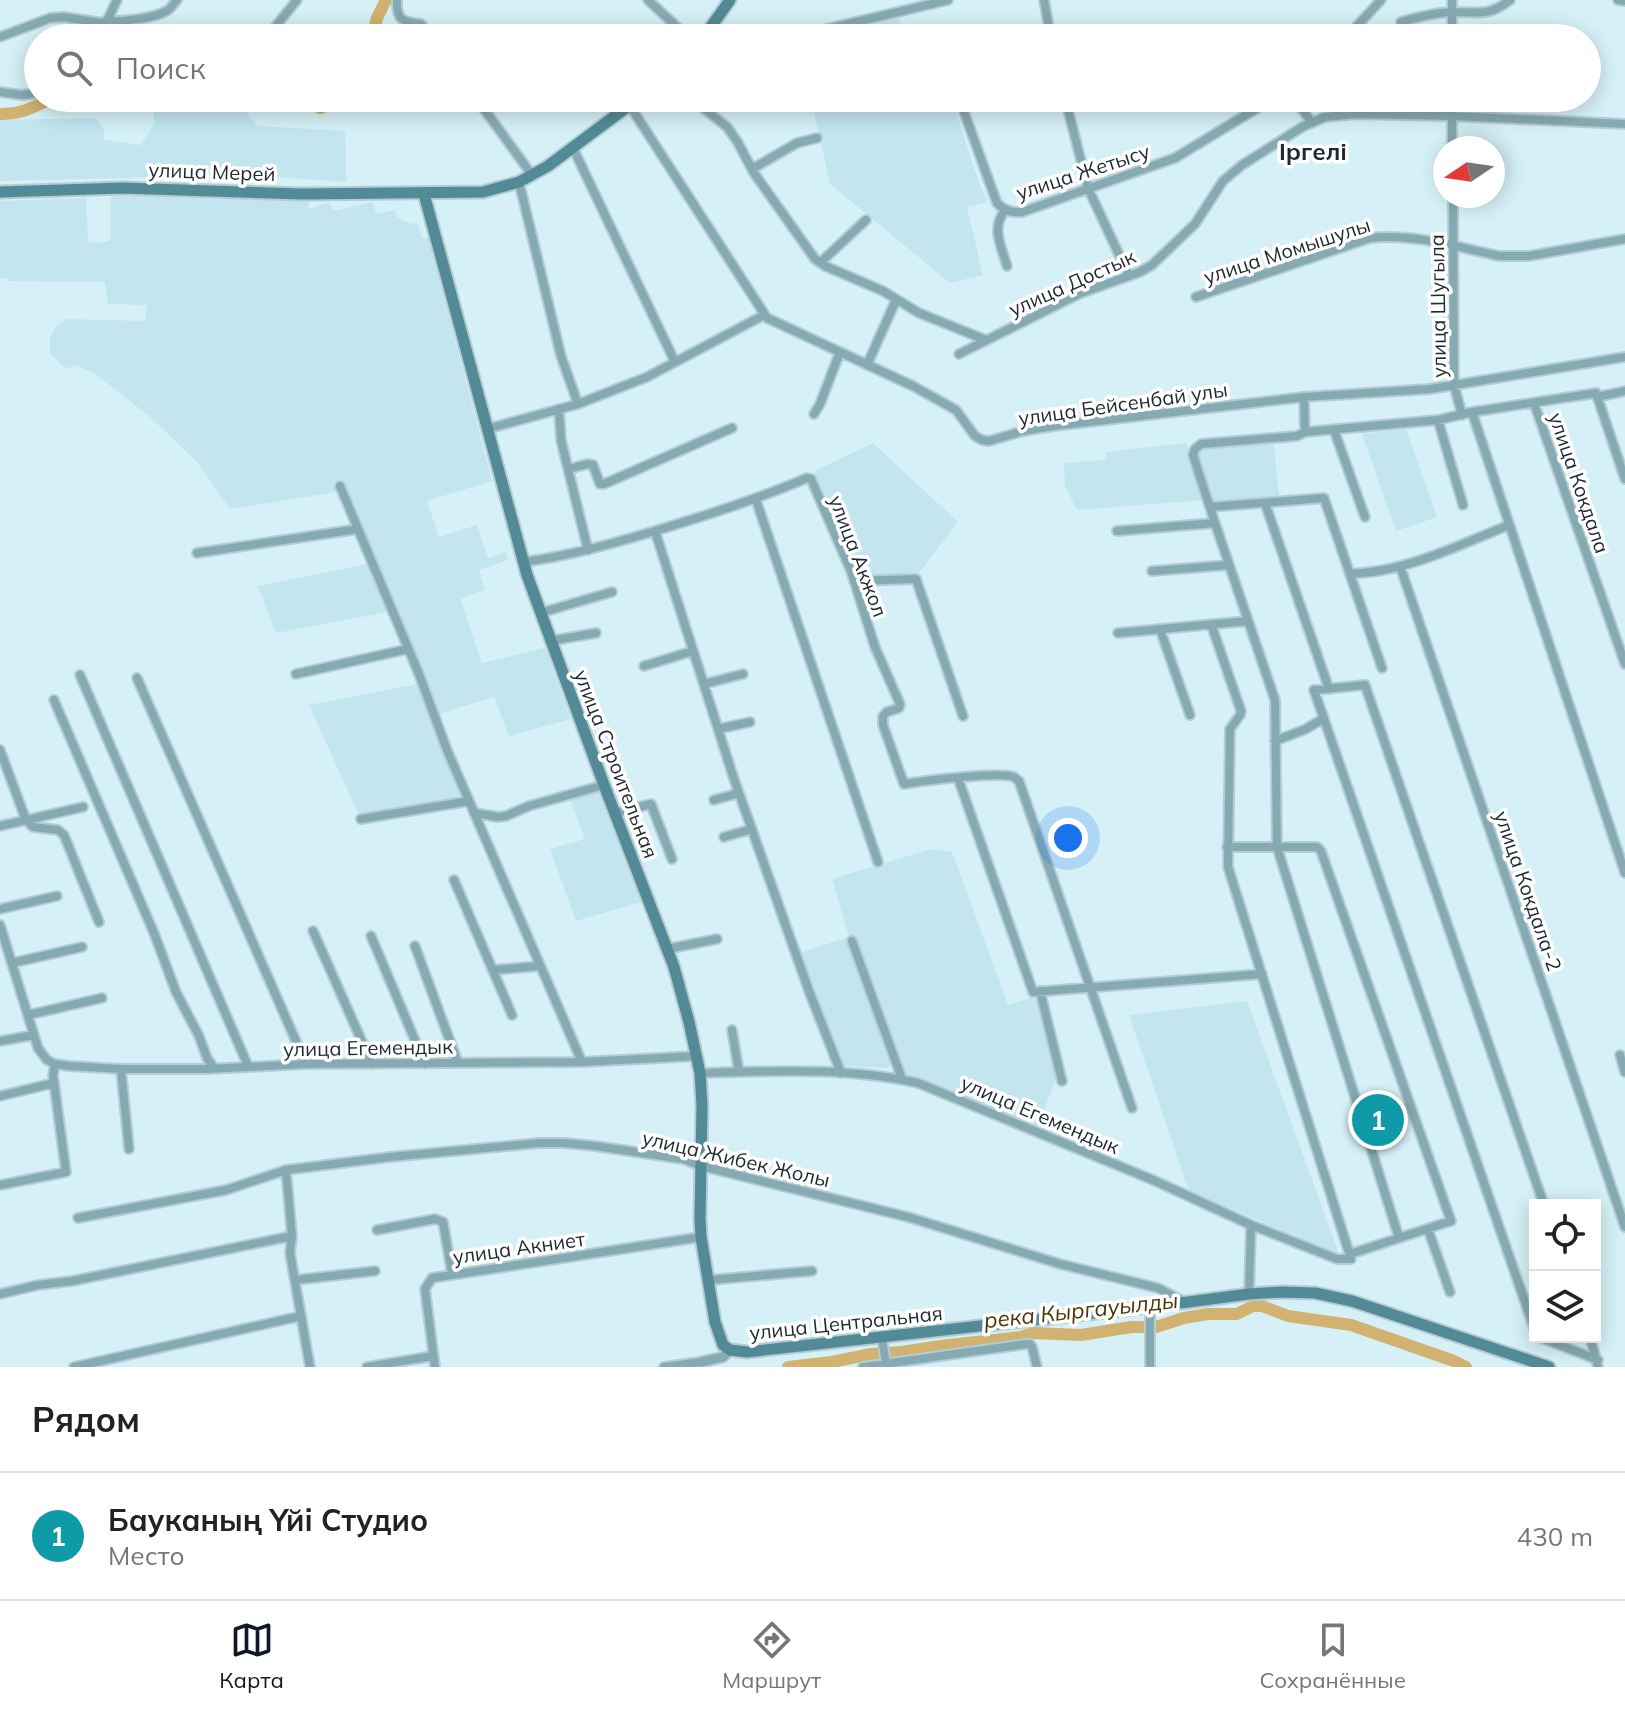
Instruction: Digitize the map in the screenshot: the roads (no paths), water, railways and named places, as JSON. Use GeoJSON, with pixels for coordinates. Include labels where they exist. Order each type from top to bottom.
{"type":"FeatureCollection","features":[{"type":"Feature","properties":{"kind":"main road"},"geometry":{"type":"LineString","coordinates":[[713,24],[730,0]]}},
{"type":"Feature","properties":{"kind":"main road","name":"улица Мерей"},"geometry":{"type":"LineString","coordinates":[[0,192],[122,188],[302,194],[483,192],[532,175],[622,112]]}},
{"type":"Feature","properties":{"kind":"main road","name":"улица Строительная"},"geometry":{"type":"LineString","coordinates":[[424,194],[523,562],[682,993],[700,1073],[701,1237],[715,1322],[723,1345],[730,1350]]}},
{"type":"Feature","properties":{"kind":"main road","name":"улица Центральная"},"geometry":{"type":"LineString","coordinates":[[730,1350],[747,1352],[882,1341],[1150,1313],[1186,1302],[1282,1292],[1332,1296],[1549,1367]]}},
{"type":"Feature","properties":{"kind":"street"},"geometry":{"type":"LineString","coordinates":[[107,21],[117,0]]}},
{"type":"Feature","properties":{"kind":"street"},"geometry":{"type":"LineString","coordinates":[[34,24],[64,17],[92,23],[120,22],[162,13],[177,0]]}},
{"type":"Feature","properties":{"kind":"street"},"geometry":{"type":"LineString","coordinates":[[277,24],[297,0]]}},
{"type":"Feature","properties":{"kind":"street"},"geometry":{"type":"LineString","coordinates":[[397,0],[399,16],[408,22],[421,24]]}},
{"type":"Feature","properties":{"kind":"street"},"geometry":{"type":"LineString","coordinates":[[648,0],[674,24]]}},
{"type":"Feature","properties":{"kind":"street"},"geometry":{"type":"LineString","coordinates":[[847,24],[948,0]]}},
{"type":"Feature","properties":{"kind":"street"},"geometry":{"type":"LineString","coordinates":[[1044,0],[1048,24]]}},
{"type":"Feature","properties":{"kind":"street"},"geometry":{"type":"LineString","coordinates":[[1359,24],[1381,0]]}},
{"type":"Feature","properties":{"kind":"street"},"geometry":{"type":"LineString","coordinates":[[1452,0],[1452,24]]}},
{"type":"Feature","properties":{"kind":"street"},"geometry":{"type":"LineString","coordinates":[[1401,22],[1452,12],[1486,13],[1499,9],[1510,0]]}},
{"type":"Feature","properties":{"kind":"street"},"geometry":{"type":"LineString","coordinates":[[1618,0],[1625,1]]}},
{"type":"Feature","properties":{"kind":"street"},"geometry":{"type":"LineString","coordinates":[[0,37],[24,28]]}},
{"type":"Feature","properties":{"kind":"street"},"geometry":{"type":"LineString","coordinates":[[0,92],[24,95]]}},
{"type":"Feature","properties":{"kind":"street"},"geometry":{"type":"LineString","coordinates":[[486,112],[532,175]]}},
{"type":"Feature","properties":{"kind":"street"},"geometry":{"type":"LineString","coordinates":[[487,429],[578,404],[647,377],[764,315],[641,112]]}},
{"type":"Feature","properties":{"kind":"street"},"geometry":{"type":"LineString","coordinates":[[708,112],[727,127],[752,169],[815,259],[883,291],[919,313],[986,340]]}},
{"type":"Feature","properties":{"kind":"street","name":"улица Жетысу"},"geometry":{"type":"LineString","coordinates":[[964,112],[997,203],[1011,213],[1022,212],[1175,158],[1251,112]]}},
{"type":"Feature","properties":{"kind":"street"},"geometry":{"type":"LineString","coordinates":[[1069,112],[1088,188],[1129,276]]}},
{"type":"Feature","properties":{"kind":"street"},"geometry":{"type":"LineString","coordinates":[[1304,112],[1312,123]]}},
{"type":"Feature","properties":{"kind":"street"},"geometry":{"type":"LineString","coordinates":[[1452,112],[1452,136]]}},
{"type":"Feature","properties":{"kind":"street","name":"улица Достык"},"geometry":{"type":"LineString","coordinates":[[959,354],[1081,293],[1152,265],[1195,224],[1223,181],[1242,165],[1325,117],[1452,116],[1625,124]]}},
{"type":"Feature","properties":{"kind":"street"},"geometry":{"type":"LineString","coordinates":[[752,169],[797,143],[817,138]]}},
{"type":"Feature","properties":{"kind":"street"},"geometry":{"type":"LineString","coordinates":[[573,148],[675,362]]}},
{"type":"Feature","properties":{"kind":"street"},"geometry":{"type":"LineString","coordinates":[[519,182],[561,356],[578,404]]}},
{"type":"Feature","properties":{"kind":"street","name":"улица Шугыла"},"geometry":{"type":"LineString","coordinates":[[1453,208],[1454,385],[1462,415]]}},
{"type":"Feature","properties":{"kind":"street"},"geometry":{"type":"LineString","coordinates":[[1005,210],[998,220],[998,233],[1007,266]]}},
{"type":"Feature","properties":{"kind":"street"},"geometry":{"type":"LineString","coordinates":[[821,262],[866,220]]}},
{"type":"Feature","properties":{"kind":"street","name":"улица Момышулы"},"geometry":{"type":"LineString","coordinates":[[1196,297],[1370,238],[1404,237],[1499,256],[1529,256],[1625,239]]}},
{"type":"Feature","properties":{"kind":"street"},"geometry":{"type":"LineString","coordinates":[[867,365],[896,300]]}},
{"type":"Feature","properties":{"kind":"street","name":"улица Бейсенбай улы"},"geometry":{"type":"LineString","coordinates":[[764,315],[913,386],[956,410],[975,436],[989,441],[1054,426],[1304,397],[1430,389],[1625,357]]}},
{"type":"Feature","properties":{"kind":"street"},"geometry":{"type":"LineString","coordinates":[[814,414],[840,352]]}},
{"type":"Feature","properties":{"kind":"street"},"geometry":{"type":"LineString","coordinates":[[1597,397],[1625,391]]}},
{"type":"Feature","properties":{"kind":"street"},"geometry":{"type":"LineString","coordinates":[[1399,1238],[1277,847],[1275,700],[1193,455],[1201,444],[1438,420],[1596,393],[1625,479]]}},
{"type":"Feature","properties":{"kind":"street"},"geometry":{"type":"LineString","coordinates":[[1304,397],[1305,432]]}},
{"type":"Feature","properties":{"kind":"street","name":"улица Кокдала"},"geometry":{"type":"LineString","coordinates":[[1534,403],[1625,664]]}},
{"type":"Feature","properties":{"kind":"street"},"geometry":{"type":"LineString","coordinates":[[559,409],[560,431],[588,550]]}},
{"type":"Feature","properties":{"kind":"street"},"geometry":{"type":"LineString","coordinates":[[1472,412],[1625,873]]}},
{"type":"Feature","properties":{"kind":"street"},"geometry":{"type":"LineString","coordinates":[[1438,420],[1463,505]]}},
{"type":"Feature","properties":{"kind":"street"},"geometry":{"type":"LineString","coordinates":[[569,469],[593,465],[600,484],[604,484],[732,428]]}},
{"type":"Feature","properties":{"kind":"street"},"geometry":{"type":"LineString","coordinates":[[1334,430],[1365,517]]}},
{"type":"Feature","properties":{"kind":"street","name":"улица Акжол"},"geometry":{"type":"LineString","coordinates":[[523,562],[588,550],[655,531],[756,500],[811,479],[854,581],[875,647],[900,704],[899,708],[883,716],[883,725],[904,784],[958,778]]}},
{"type":"Feature","properties":{"kind":"street"},"geometry":{"type":"LineString","coordinates":[[340,486],[447,750],[582,1062]]}},
{"type":"Feature","properties":{"kind":"street"},"geometry":{"type":"LineString","coordinates":[[1210,507],[1324,498],[1382,668]]}},
{"type":"Feature","properties":{"kind":"street"},"geometry":{"type":"LineString","coordinates":[[756,500],[878,862]]}},
{"type":"Feature","properties":{"kind":"street"},"geometry":{"type":"LineString","coordinates":[[1265,503],[1329,689]]}},
{"type":"Feature","properties":{"kind":"street"},"geometry":{"type":"LineString","coordinates":[[1117,531],[1215,523]]}},
{"type":"Feature","properties":{"kind":"street"},"geometry":{"type":"LineString","coordinates":[[1350,574],[1400,566],[1509,525]]}},
{"type":"Feature","properties":{"kind":"street"},"geometry":{"type":"LineString","coordinates":[[197,553],[358,529]]}},
{"type":"Feature","properties":{"kind":"street"},"geometry":{"type":"LineString","coordinates":[[655,531],[739,793],[841,1073]]}},
{"type":"Feature","properties":{"kind":"street"},"geometry":{"type":"LineString","coordinates":[[1152,571],[1229,565]]}},
{"type":"Feature","properties":{"kind":"street","name":"улица Кокдала-2"},"geometry":{"type":"LineString","coordinates":[[1400,566],[1625,1227]]}},
{"type":"Feature","properties":{"kind":"street"},"geometry":{"type":"LineString","coordinates":[[854,581],[916,579],[963,716]]}},
{"type":"Feature","properties":{"kind":"street"},"geometry":{"type":"LineString","coordinates":[[540,613],[612,592]]}},
{"type":"Feature","properties":{"kind":"street"},"geometry":{"type":"LineString","coordinates":[[1118,633],[1248,621]]}},
{"type":"Feature","properties":{"kind":"street"},"geometry":{"type":"LineString","coordinates":[[1211,624],[1241,711],[1230,729],[1227,847],[1228,867],[1351,1256],[1451,1221],[1321,851],[1317,847],[1227,847]]}},
{"type":"Feature","properties":{"kind":"street"},"geometry":{"type":"LineString","coordinates":[[1160,629],[1190,715]]}},
{"type":"Feature","properties":{"kind":"street"},"geometry":{"type":"LineString","coordinates":[[550,641],[596,633]]}},
{"type":"Feature","properties":{"kind":"street"},"geometry":{"type":"LineString","coordinates":[[296,674],[408,649]]}},
{"type":"Feature","properties":{"kind":"street"},"geometry":{"type":"LineString","coordinates":[[644,666],[693,651]]}},
{"type":"Feature","properties":{"kind":"street"},"geometry":{"type":"LineString","coordinates":[[704,684],[743,674]]}},
{"type":"Feature","properties":{"kind":"street"},"geometry":{"type":"LineString","coordinates":[[80,675],[248,1066]]}},
{"type":"Feature","properties":{"kind":"street"},"geometry":{"type":"LineString","coordinates":[[137,678],[306,1064]]}},
{"type":"Feature","properties":{"kind":"street"},"geometry":{"type":"LineString","coordinates":[[1529,1314],[1314,690],[1365,685],[1542,1199]]}},
{"type":"Feature","properties":{"kind":"street"},"geometry":{"type":"LineString","coordinates":[[54,700],[154,933],[176,992],[214,1068]]}},
{"type":"Feature","properties":{"kind":"street"},"geometry":{"type":"LineString","coordinates":[[1275,741],[1324,718]]}},
{"type":"Feature","properties":{"kind":"street"},"geometry":{"type":"LineString","coordinates":[[718,729],[750,722]]}},
{"type":"Feature","properties":{"kind":"street"},"geometry":{"type":"LineString","coordinates":[[0,750],[26,820],[33,827],[58,830],[64,835],[99,922]]}},
{"type":"Feature","properties":{"kind":"street"},"geometry":{"type":"LineString","coordinates":[[1132,1108],[1090,988],[1019,781],[1015,777],[1005,776],[958,778],[1033,992],[1090,988],[1262,974]]}},
{"type":"Feature","properties":{"kind":"street"},"geometry":{"type":"LineString","coordinates":[[474,813],[506,816],[529,806],[604,785]]}},
{"type":"Feature","properties":{"kind":"street"},"geometry":{"type":"LineString","coordinates":[[714,800],[739,793]]}},
{"type":"Feature","properties":{"kind":"street"},"geometry":{"type":"LineString","coordinates":[[361,819],[469,801]]}},
{"type":"Feature","properties":{"kind":"street"},"geometry":{"type":"LineString","coordinates":[[615,813],[651,804],[672,859]]}},
{"type":"Feature","properties":{"kind":"street"},"geometry":{"type":"LineString","coordinates":[[0,826],[83,807]]}},
{"type":"Feature","properties":{"kind":"street"},"geometry":{"type":"LineString","coordinates":[[724,837],[752,829]]}},
{"type":"Feature","properties":{"kind":"street"},"geometry":{"type":"LineString","coordinates":[[454,880],[512,1015]]}},
{"type":"Feature","properties":{"kind":"street"},"geometry":{"type":"LineString","coordinates":[[0,909],[57,896]]}},
{"type":"Feature","properties":{"kind":"street"},"geometry":{"type":"LineString","coordinates":[[0,925],[34,1035],[0,1041]]}},
{"type":"Feature","properties":{"kind":"street"},"geometry":{"type":"LineString","coordinates":[[313,931],[372,1064]]}},
{"type":"Feature","properties":{"kind":"street"},"geometry":{"type":"LineString","coordinates":[[371,936],[425,1064]]}},
{"type":"Feature","properties":{"kind":"street"},"geometry":{"type":"LineString","coordinates":[[667,949],[717,939]]}},
{"type":"Feature","properties":{"kind":"street"},"geometry":{"type":"LineString","coordinates":[[852,941],[902,1079]]}},
{"type":"Feature","properties":{"kind":"street"},"geometry":{"type":"LineString","coordinates":[[415,946],[458,1063]]}},
{"type":"Feature","properties":{"kind":"street"},"geometry":{"type":"LineString","coordinates":[[12,963],[82,947]]}},
{"type":"Feature","properties":{"kind":"street"},"geometry":{"type":"LineString","coordinates":[[493,970],[539,966]]}},
{"type":"Feature","properties":{"kind":"street"},"geometry":{"type":"LineString","coordinates":[[1040,991],[1062,1081]]}},
{"type":"Feature","properties":{"kind":"street"},"geometry":{"type":"LineString","coordinates":[[28,1015],[102,998]]}},
{"type":"Feature","properties":{"kind":"street"},"geometry":{"type":"LineString","coordinates":[[732,1030],[739,1072]]}},
{"type":"Feature","properties":{"kind":"street","name":"улица Егемендык"},"geometry":{"type":"LineString","coordinates":[[34,1035],[42,1055],[55,1064],[121,1069],[582,1062],[697,1056]]}},
{"type":"Feature","properties":{"kind":"street"},"geometry":{"type":"LineString","coordinates":[[1620,1055],[1625,1072]]}},
{"type":"Feature","properties":{"kind":"street"},"geometry":{"type":"LineString","coordinates":[[0,1185],[66,1172],[53,1075],[55,1064]]}},
{"type":"Feature","properties":{"kind":"street"},"geometry":{"type":"LineString","coordinates":[[121,1069],[129,1149]]}},
{"type":"Feature","properties":{"kind":"street","name":"улица Егемендык"},"geometry":{"type":"LineString","coordinates":[[700,1073],[841,1073],[918,1083],[1153,1180],[1251,1225],[1337,1259],[1351,1256]]}},
{"type":"Feature","properties":{"kind":"street"},"geometry":{"type":"LineString","coordinates":[[0,1096],[54,1083]]}},
{"type":"Feature","properties":{"kind":"street","name":"улица Жибек Жолы"},"geometry":{"type":"LineString","coordinates":[[78,1218],[226,1190],[286,1170],[390,1157],[564,1143],[683,1159],[908,1217],[1060,1264],[1158,1288],[1186,1302]]}},
{"type":"Feature","properties":{"kind":"street"},"geometry":{"type":"LineString","coordinates":[[286,1170],[292,1236],[290,1253],[310,1367]]}},
{"type":"Feature","properties":{"kind":"street"},"geometry":{"type":"LineString","coordinates":[[377,1230],[435,1219],[443,1222],[452,1274]]}},
{"type":"Feature","properties":{"kind":"street"},"geometry":{"type":"LineString","coordinates":[[1249,1294],[1251,1225]]}},
{"type":"Feature","properties":{"kind":"street"},"geometry":{"type":"LineString","coordinates":[[1428,1229],[1450,1292]]}},
{"type":"Feature","properties":{"kind":"street"},"geometry":{"type":"LineString","coordinates":[[0,1294],[292,1236]]}},
{"type":"Feature","properties":{"kind":"street","name":"улица Акниет"},"geometry":{"type":"LineString","coordinates":[[435,1367],[425,1289],[432,1278],[701,1237]]}},
{"type":"Feature","properties":{"kind":"street"},"geometry":{"type":"LineString","coordinates":[[295,1280],[375,1271]]}},
{"type":"Feature","properties":{"kind":"street"},"geometry":{"type":"LineString","coordinates":[[709,1280],[812,1271]]}},
{"type":"Feature","properties":{"kind":"street"},"geometry":{"type":"LineString","coordinates":[[1150,1313],[1150,1367]]}},
{"type":"Feature","properties":{"kind":"street"},"geometry":{"type":"LineString","coordinates":[[74,1367],[301,1316]]}},
{"type":"Feature","properties":{"kind":"street"},"geometry":{"type":"LineString","coordinates":[[882,1341],[886,1362]]}},
{"type":"Feature","properties":{"kind":"street"},"geometry":{"type":"LineString","coordinates":[[1552,1343],[1598,1364]]}},
{"type":"Feature","properties":{"kind":"street"},"geometry":{"type":"LineString","coordinates":[[1592,1343],[1598,1364]]}},
{"type":"Feature","properties":{"kind":"street"},"geometry":{"type":"LineString","coordinates":[[863,1367],[1026,1344],[1032,1347],[1037,1367]]}},
{"type":"Feature","properties":{"kind":"street","name":"улица Центральная"},"geometry":{"type":"LineString","coordinates":[[664,1367],[716,1363],[730,1350]]}},
{"type":"Feature","properties":{"kind":"street"},"geometry":{"type":"LineString","coordinates":[[367,1367],[433,1356]]}},
{"type":"Feature","properties":{"kind":"waterway"},"geometry":{"type":"LineString","coordinates":[[376,24],[386,0]]}},
{"type":"Feature","properties":{"kind":"waterway"},"geometry":{"type":"LineString","coordinates":[[0,114],[24,110]]}},
{"type":"Feature","properties":{"kind":"waterway","name":"река Кыргауылды"},"geometry":{"type":"LineString","coordinates":[[788,1367],[1033,1333],[1081,1335],[1131,1327],[1156,1327],[1208,1314],[1237,1314],[1253,1306],[1262,1306],[1288,1316],[1351,1325],[1466,1367]]}},
{"type":"Feature","properties":{"kind":"place","name":"Бауканың Үйі Студио"},"geometry":{"type":"Point","coordinates":[1378,1120]}},
{"type":"Feature","properties":{"kind":"district","name":"Іргелі"},"geometry":{"type":"Point","coordinates":[1313,152]}}]}
